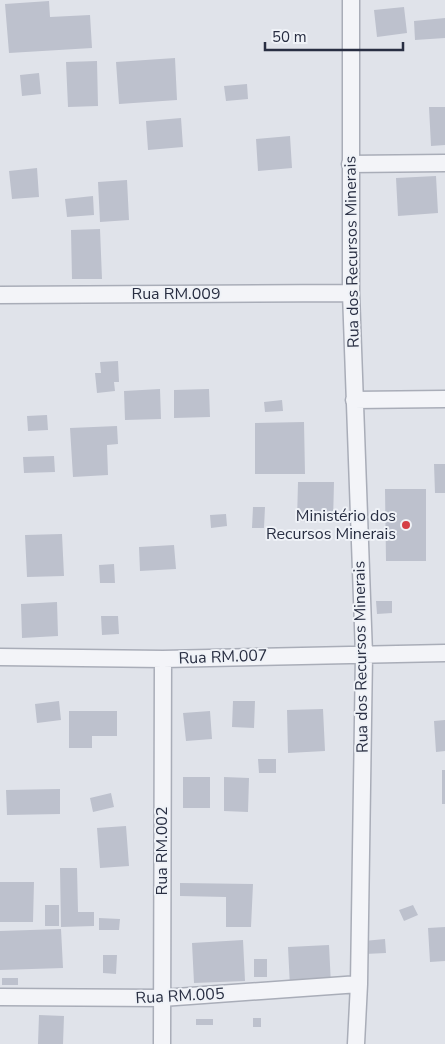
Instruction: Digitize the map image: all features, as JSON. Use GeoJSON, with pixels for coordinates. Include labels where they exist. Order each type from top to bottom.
{"type":"FeatureCollection","features":[{"type":"Feature","properties":{"kind":"street","name":"Rua dos Recursos Minerais"},"geometry":{"type":"LineString","coordinates":[[351,0],[351,293],[364,654],[359,984],[356,1044]]}},
{"type":"Feature","properties":{"kind":"street"},"geometry":{"type":"LineString","coordinates":[[350,164],[445,163]]}},
{"type":"Feature","properties":{"kind":"street","name":"Rua RM.009"},"geometry":{"type":"LineString","coordinates":[[0,295],[351,293]]}},
{"type":"Feature","properties":{"kind":"street"},"geometry":{"type":"LineString","coordinates":[[354,400],[445,399]]}},
{"type":"Feature","properties":{"kind":"street","name":"Rua RM.007"},"geometry":{"type":"LineString","coordinates":[[0,657],[163,659],[445,653]]}},
{"type":"Feature","properties":{"kind":"street","name":"Rua RM.002"},"geometry":{"type":"LineString","coordinates":[[162,1044],[163,659]]}},
{"type":"Feature","properties":{"kind":"street","name":"Rua RM.005"},"geometry":{"type":"LineString","coordinates":[[0,997],[162,998],[359,984]]}},
{"type":"Feature","properties":{"kind":"building"},"geometry":{"type":"Polygon","coordinates":[[[49,1],[50,17],[90,15],[92,48],[9,53],[5,4],[49,1]]]}},
{"type":"Feature","properties":{"kind":"building"},"geometry":{"type":"Polygon","coordinates":[[[404,7],[407,33],[377,37],[374,10],[404,7]]]}},
{"type":"Feature","properties":{"kind":"building"},"geometry":{"type":"Polygon","coordinates":[[[445,18],[445,38],[415,40],[414,21],[445,18]]]}},
{"type":"Feature","properties":{"kind":"building"},"geometry":{"type":"Polygon","coordinates":[[[175,58],[177,100],[119,104],[116,62],[175,58]]]}},
{"type":"Feature","properties":{"kind":"building"},"geometry":{"type":"Polygon","coordinates":[[[97,61],[98,106],[68,107],[66,62],[97,61]]]}},
{"type":"Feature","properties":{"kind":"building"},"geometry":{"type":"Polygon","coordinates":[[[39,73],[41,94],[22,96],[20,75],[39,73]]]}},
{"type":"Feature","properties":{"kind":"building"},"geometry":{"type":"Polygon","coordinates":[[[247,84],[248,99],[226,101],[224,86],[247,84]]]}},
{"type":"Feature","properties":{"kind":"building"},"geometry":{"type":"Polygon","coordinates":[[[429,107],[445,107],[445,145],[431,146],[429,107]]]}},
{"type":"Feature","properties":{"kind":"building"},"geometry":{"type":"Polygon","coordinates":[[[181,118],[183,147],[148,150],[146,121],[181,118]]]}},
{"type":"Feature","properties":{"kind":"building"},"geometry":{"type":"Polygon","coordinates":[[[290,136],[292,168],[258,171],[256,139],[290,136]]]}},
{"type":"Feature","properties":{"kind":"building"},"geometry":{"type":"Polygon","coordinates":[[[37,168],[39,197],[12,199],[9,171],[37,168]]]}},
{"type":"Feature","properties":{"kind":"building"},"geometry":{"type":"Polygon","coordinates":[[[436,176],[438,213],[398,216],[396,178],[436,176]]]}},
{"type":"Feature","properties":{"kind":"building"},"geometry":{"type":"Polygon","coordinates":[[[127,180],[129,220],[100,222],[98,182],[127,180]]]}},
{"type":"Feature","properties":{"kind":"building"},"geometry":{"type":"Polygon","coordinates":[[[93,196],[94,215],[67,217],[65,199],[93,196]]]}},
{"type":"Feature","properties":{"kind":"building"},"geometry":{"type":"Polygon","coordinates":[[[100,229],[102,279],[72,279],[71,230],[100,229]]]}},
{"type":"Feature","properties":{"kind":"building"},"geometry":{"type":"Polygon","coordinates":[[[118,361],[119,382],[114,382],[115,391],[97,393],[95,373],[101,373],[100,362],[118,361]]]}},
{"type":"Feature","properties":{"kind":"building"},"geometry":{"type":"Polygon","coordinates":[[[160,389],[161,419],[125,420],[124,391],[160,389]]]}},
{"type":"Feature","properties":{"kind":"building"},"geometry":{"type":"Polygon","coordinates":[[[209,389],[210,417],[174,418],[174,390],[209,389]]]}},
{"type":"Feature","properties":{"kind":"building"},"geometry":{"type":"Polygon","coordinates":[[[282,400],[283,411],[265,412],[264,402],[282,400]]]}},
{"type":"Feature","properties":{"kind":"building"},"geometry":{"type":"Polygon","coordinates":[[[47,415],[48,430],[28,431],[27,416],[47,415]]]}},
{"type":"Feature","properties":{"kind":"building"},"geometry":{"type":"Polygon","coordinates":[[[304,422],[305,474],[255,474],[255,423],[304,422]]]}},
{"type":"Feature","properties":{"kind":"building"},"geometry":{"type":"Polygon","coordinates":[[[117,426],[118,444],[107,445],[108,475],[73,477],[70,428],[117,426]]]}},
{"type":"Feature","properties":{"kind":"building"},"geometry":{"type":"Polygon","coordinates":[[[54,456],[55,472],[24,473],[23,457],[54,456]]]}},
{"type":"Feature","properties":{"kind":"building"},"geometry":{"type":"Polygon","coordinates":[[[434,464],[445,464],[445,493],[435,493],[434,464]]]}},
{"type":"Feature","properties":{"kind":"building"},"geometry":{"type":"Polygon","coordinates":[[[298,482],[334,482],[333,522],[297,521],[298,482]]]}},
{"type":"Feature","properties":{"kind":"building","name":"Ministério dos Recursos Minerais"},"geometry":{"type":"Polygon","coordinates":[[[385,489],[426,489],[426,561],[386,561],[385,489]]]}},
{"type":"Feature","properties":{"kind":"building"},"geometry":{"type":"Polygon","coordinates":[[[253,507],[265,507],[264,528],[252,528],[253,507]]]}},
{"type":"Feature","properties":{"kind":"building"},"geometry":{"type":"Polygon","coordinates":[[[226,514],[227,526],[211,528],[210,515],[226,514]]]}},
{"type":"Feature","properties":{"kind":"building"},"geometry":{"type":"Polygon","coordinates":[[[62,534],[64,576],[27,577],[25,535],[62,534]]]}},
{"type":"Feature","properties":{"kind":"building"},"geometry":{"type":"Polygon","coordinates":[[[174,545],[176,569],[140,571],[139,547],[174,545]]]}},
{"type":"Feature","properties":{"kind":"building"},"geometry":{"type":"Polygon","coordinates":[[[114,564],[115,583],[100,583],[99,565],[114,564]]]}},
{"type":"Feature","properties":{"kind":"building"},"geometry":{"type":"Polygon","coordinates":[[[376,601],[392,601],[392,613],[377,614],[376,601]]]}},
{"type":"Feature","properties":{"kind":"building"},"geometry":{"type":"Polygon","coordinates":[[[57,602],[58,636],[22,638],[21,604],[57,602]]]}},
{"type":"Feature","properties":{"kind":"building"},"geometry":{"type":"Polygon","coordinates":[[[101,616],[118,616],[119,634],[102,635],[101,616]]]}},
{"type":"Feature","properties":{"kind":"building"},"geometry":{"type":"Polygon","coordinates":[[[59,701],[61,720],[37,723],[35,704],[59,701]]]}},
{"type":"Feature","properties":{"kind":"building"},"geometry":{"type":"Polygon","coordinates":[[[233,701],[255,701],[254,728],[232,727],[233,701]]]}},
{"type":"Feature","properties":{"kind":"building"},"geometry":{"type":"Polygon","coordinates":[[[323,709],[325,751],[288,753],[287,710],[323,709]]]}},
{"type":"Feature","properties":{"kind":"building"},"geometry":{"type":"Polygon","coordinates":[[[69,711],[117,711],[117,736],[92,736],[92,748],[69,748],[69,711]]]}},
{"type":"Feature","properties":{"kind":"building"},"geometry":{"type":"Polygon","coordinates":[[[210,711],[212,739],[186,741],[183,713],[210,711]]]}},
{"type":"Feature","properties":{"kind":"building"},"geometry":{"type":"Polygon","coordinates":[[[445,720],[445,751],[436,752],[434,721],[445,720]]]}},
{"type":"Feature","properties":{"kind":"building"},"geometry":{"type":"Polygon","coordinates":[[[258,759],[276,759],[276,773],[259,773],[258,759]]]}},
{"type":"Feature","properties":{"kind":"building"},"geometry":{"type":"Polygon","coordinates":[[[442,770],[445,770],[445,804],[442,804],[442,770]]]}},
{"type":"Feature","properties":{"kind":"building"},"geometry":{"type":"Polygon","coordinates":[[[183,777],[210,777],[210,808],[183,808],[183,777]]]}},
{"type":"Feature","properties":{"kind":"building"},"geometry":{"type":"Polygon","coordinates":[[[224,777],[249,778],[248,812],[224,811],[224,777]]]}},
{"type":"Feature","properties":{"kind":"building"},"geometry":{"type":"Polygon","coordinates":[[[60,789],[60,814],[7,815],[6,790],[60,789]]]}},
{"type":"Feature","properties":{"kind":"building"},"geometry":{"type":"Polygon","coordinates":[[[111,793],[114,807],[93,812],[90,798],[111,793]]]}},
{"type":"Feature","properties":{"kind":"building"},"geometry":{"type":"Polygon","coordinates":[[[126,826],[129,866],[100,868],[97,828],[126,826]]]}},
{"type":"Feature","properties":{"kind":"building"},"geometry":{"type":"Polygon","coordinates":[[[60,868],[77,868],[78,912],[94,912],[94,926],[61,927],[60,868]]]}},
{"type":"Feature","properties":{"kind":"building"},"geometry":{"type":"Polygon","coordinates":[[[0,882],[34,882],[33,922],[0,922],[0,882]]]}},
{"type":"Feature","properties":{"kind":"building"},"geometry":{"type":"Polygon","coordinates":[[[180,883],[253,884],[251,927],[226,927],[226,897],[180,896],[180,883]]]}},
{"type":"Feature","properties":{"kind":"building"},"geometry":{"type":"Polygon","coordinates":[[[45,905],[59,905],[59,926],[45,926],[45,905]]]}},
{"type":"Feature","properties":{"kind":"building"},"geometry":{"type":"Polygon","coordinates":[[[413,905],[418,915],[404,921],[399,910],[413,905]]]}},
{"type":"Feature","properties":{"kind":"building"},"geometry":{"type":"Polygon","coordinates":[[[99,918],[120,919],[119,930],[99,930],[99,918]]]}},
{"type":"Feature","properties":{"kind":"building"},"geometry":{"type":"Polygon","coordinates":[[[445,927],[445,961],[430,962],[428,928],[445,927]]]}},
{"type":"Feature","properties":{"kind":"building"},"geometry":{"type":"Polygon","coordinates":[[[61,929],[63,968],[0,970],[0,931],[61,929]]]}},
{"type":"Feature","properties":{"kind":"building"},"geometry":{"type":"Polygon","coordinates":[[[385,939],[386,953],[365,954],[364,941],[385,939]]]}},
{"type":"Feature","properties":{"kind":"building"},"geometry":{"type":"Polygon","coordinates":[[[243,940],[245,981],[194,983],[192,943],[243,940]]]}},
{"type":"Feature","properties":{"kind":"building"},"geometry":{"type":"Polygon","coordinates":[[[329,945],[331,985],[290,987],[288,947],[329,945]]]}},
{"type":"Feature","properties":{"kind":"building"},"geometry":{"type":"Polygon","coordinates":[[[103,955],[117,955],[116,974],[103,973],[103,955]]]}},
{"type":"Feature","properties":{"kind":"building"},"geometry":{"type":"Polygon","coordinates":[[[254,959],[267,959],[267,977],[254,977],[254,959]]]}},
{"type":"Feature","properties":{"kind":"building"},"geometry":{"type":"Polygon","coordinates":[[[2,978],[18,978],[18,985],[2,985],[2,978]]]}},
{"type":"Feature","properties":{"kind":"building"},"geometry":{"type":"Polygon","coordinates":[[[39,1015],[64,1016],[63,1044],[38,1044],[39,1015]]]}},
{"type":"Feature","properties":{"kind":"building"},"geometry":{"type":"Polygon","coordinates":[[[253,1018],[261,1018],[261,1027],[253,1027],[253,1018]]]}},
{"type":"Feature","properties":{"kind":"building"},"geometry":{"type":"Polygon","coordinates":[[[196,1019],[213,1019],[213,1025],[196,1025],[196,1019]]]}},
{"type":"Feature","properties":{"kind":"place","name":"Ministério dos Recursos Minerais"},"geometry":{"type":"Point","coordinates":[406,525]}}]}
